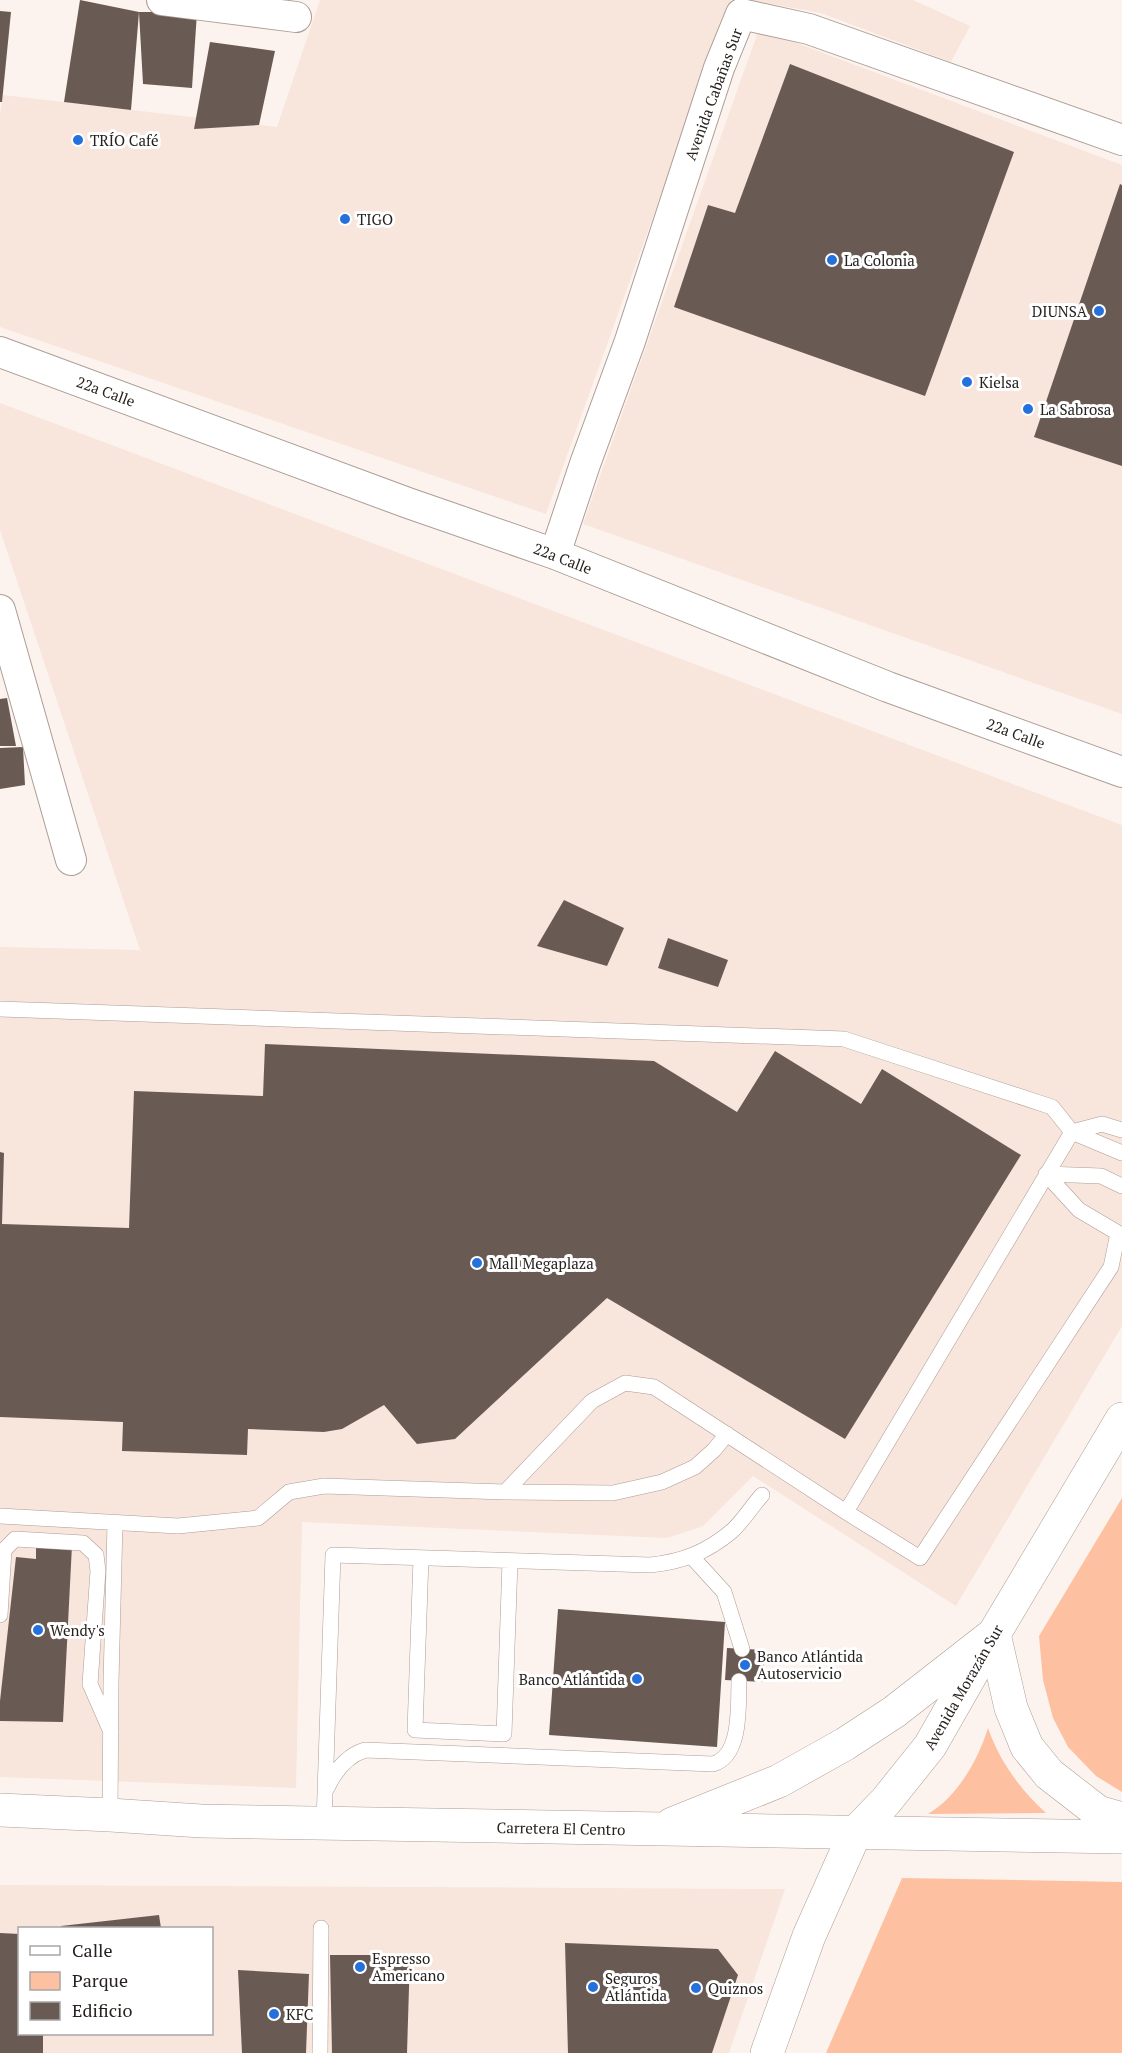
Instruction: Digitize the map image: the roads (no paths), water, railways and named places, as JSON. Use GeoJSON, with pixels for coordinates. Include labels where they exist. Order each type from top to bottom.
{"type":"FeatureCollection","features":[{"type":"Feature","properties":{"kind":"main road","name":"Avenida Morazán Sur"},"geometry":{"type":"LineString","coordinates":[[767,2053],[809,1936],[855,1833],[886,1801],[930,1746],[1122,1419]]}},
{"type":"Feature","properties":{"kind":"main road"},"geometry":{"type":"LineString","coordinates":[[657,1830],[779,1781],[845,1744],[894,1712],[994,1634],[1011,1708],[1027,1747],[1049,1774],[1090,1806],[1098,1812],[1122,1819]]}},
{"type":"Feature","properties":{"kind":"main road","name":"Carretera El Centro"},"geometry":{"type":"LineString","coordinates":[[0,1810],[201,1821],[324,1809],[657,1830],[1122,1837]]}},
{"type":"Feature","properties":{"kind":"street"},"geometry":{"type":"LineString","coordinates":[[162,0],[296,17]]}},
{"type":"Feature","properties":{"kind":"street","name":"Avenida Cabañas Sur"},"geometry":{"type":"LineString","coordinates":[[555,554],[630,341],[719,68],[741,14],[810,29],[1122,140]]}},
{"type":"Feature","properties":{"kind":"street","name":"22a Calle"},"geometry":{"type":"LineString","coordinates":[[0,352],[408,503],[555,554],[888,687],[1122,772]]}},
{"type":"Feature","properties":{"kind":"street"},"geometry":{"type":"LineString","coordinates":[[0,610],[70,860]]}},
{"type":"Feature","properties":{"kind":"lane"},"geometry":{"type":"LineString","coordinates":[[0,1010],[844,1039],[1052,1107],[1072,1132],[1122,1153]]}},
{"type":"Feature","properties":{"kind":"lane"},"geometry":{"type":"LineString","coordinates":[[846,1512],[1072,1132],[1102,1124],[1122,1130]]}},
{"type":"Feature","properties":{"kind":"lane"},"geometry":{"type":"LineString","coordinates":[[1046,1174],[1101,1176],[1122,1186]]}},
{"type":"Feature","properties":{"kind":"lane"},"geometry":{"type":"LineString","coordinates":[[505,1492],[592,1401],[625,1383],[654,1387],[920,1558],[1111,1267],[1118,1233],[1079,1210],[1046,1174]]}},
{"type":"Feature","properties":{"kind":"lane"},"geometry":{"type":"LineString","coordinates":[[0,1516],[178,1526],[258,1518],[289,1492],[324,1486],[505,1492],[613,1492],[662,1482],[695,1467],[714,1450],[727,1434]]}},
{"type":"Feature","properties":{"kind":"lane"},"geometry":{"type":"LineString","coordinates":[[324,1809],[333,1555],[650,1565],[692,1557],[732,1531],[762,1495]]}},
{"type":"Feature","properties":{"kind":"lane"},"geometry":{"type":"LineString","coordinates":[[110,1815],[115,1523]]}},
{"type":"Feature","properties":{"kind":"lane"},"geometry":{"type":"LineString","coordinates":[[0,1615],[4,1550],[15,1539],[83,1543],[96,1555],[98,1571],[90,1684],[111,1732]]}},
{"type":"Feature","properties":{"kind":"lane"},"geometry":{"type":"LineString","coordinates":[[692,1557],[724,1592],[741,1649]]}},
{"type":"Feature","properties":{"kind":"lane"},"geometry":{"type":"LineString","coordinates":[[421,1558],[415,1730],[504,1734],[510,1561]]}},
{"type":"Feature","properties":{"kind":"lane"},"geometry":{"type":"LineString","coordinates":[[324,1809],[338,1768],[351,1756],[365,1750],[713,1764],[726,1757],[734,1738],[739,1681]]}},
{"type":"Feature","properties":{"kind":"lane"},"geometry":{"type":"LineString","coordinates":[[320,2053],[321,1928]]}},
{"type":"Feature","properties":{"kind":"place","name":"TRÍO Café"},"geometry":{"type":"Point","coordinates":[78,140]}},
{"type":"Feature","properties":{"kind":"place","name":"TIGO"},"geometry":{"type":"Point","coordinates":[345,219]}},
{"type":"Feature","properties":{"kind":"place","name":"La Colonia"},"geometry":{"type":"Point","coordinates":[832,260]}},
{"type":"Feature","properties":{"kind":"place","name":"DIUNSA"},"geometry":{"type":"Point","coordinates":[1099,311]}},
{"type":"Feature","properties":{"kind":"place","name":"Kielsa"},"geometry":{"type":"Point","coordinates":[967,382]}},
{"type":"Feature","properties":{"kind":"place","name":"La Sabrosa"},"geometry":{"type":"Point","coordinates":[1028,409]}},
{"type":"Feature","properties":{"kind":"place","name":"Mall Megaplaza"},"geometry":{"type":"Point","coordinates":[477,1263]}},
{"type":"Feature","properties":{"kind":"place","name":"Wendy's"},"geometry":{"type":"Point","coordinates":[38,1630]}},
{"type":"Feature","properties":{"kind":"place","name":"Banco Atlántida Autoservicio"},"geometry":{"type":"Point","coordinates":[745,1665]}},
{"type":"Feature","properties":{"kind":"place","name":"Banco Atlántida"},"geometry":{"type":"Point","coordinates":[637,1679]}},
{"type":"Feature","properties":{"kind":"place","name":"Espresso Americano"},"geometry":{"type":"Point","coordinates":[360,1967]}},
{"type":"Feature","properties":{"kind":"place","name":"Seguros Atlántida"},"geometry":{"type":"Point","coordinates":[593,1987]}},
{"type":"Feature","properties":{"kind":"place","name":"Quiznos"},"geometry":{"type":"Point","coordinates":[696,1988]}},
{"type":"Feature","properties":{"kind":"place","name":"KFC"},"geometry":{"type":"Point","coordinates":[274,2014]}}]}
